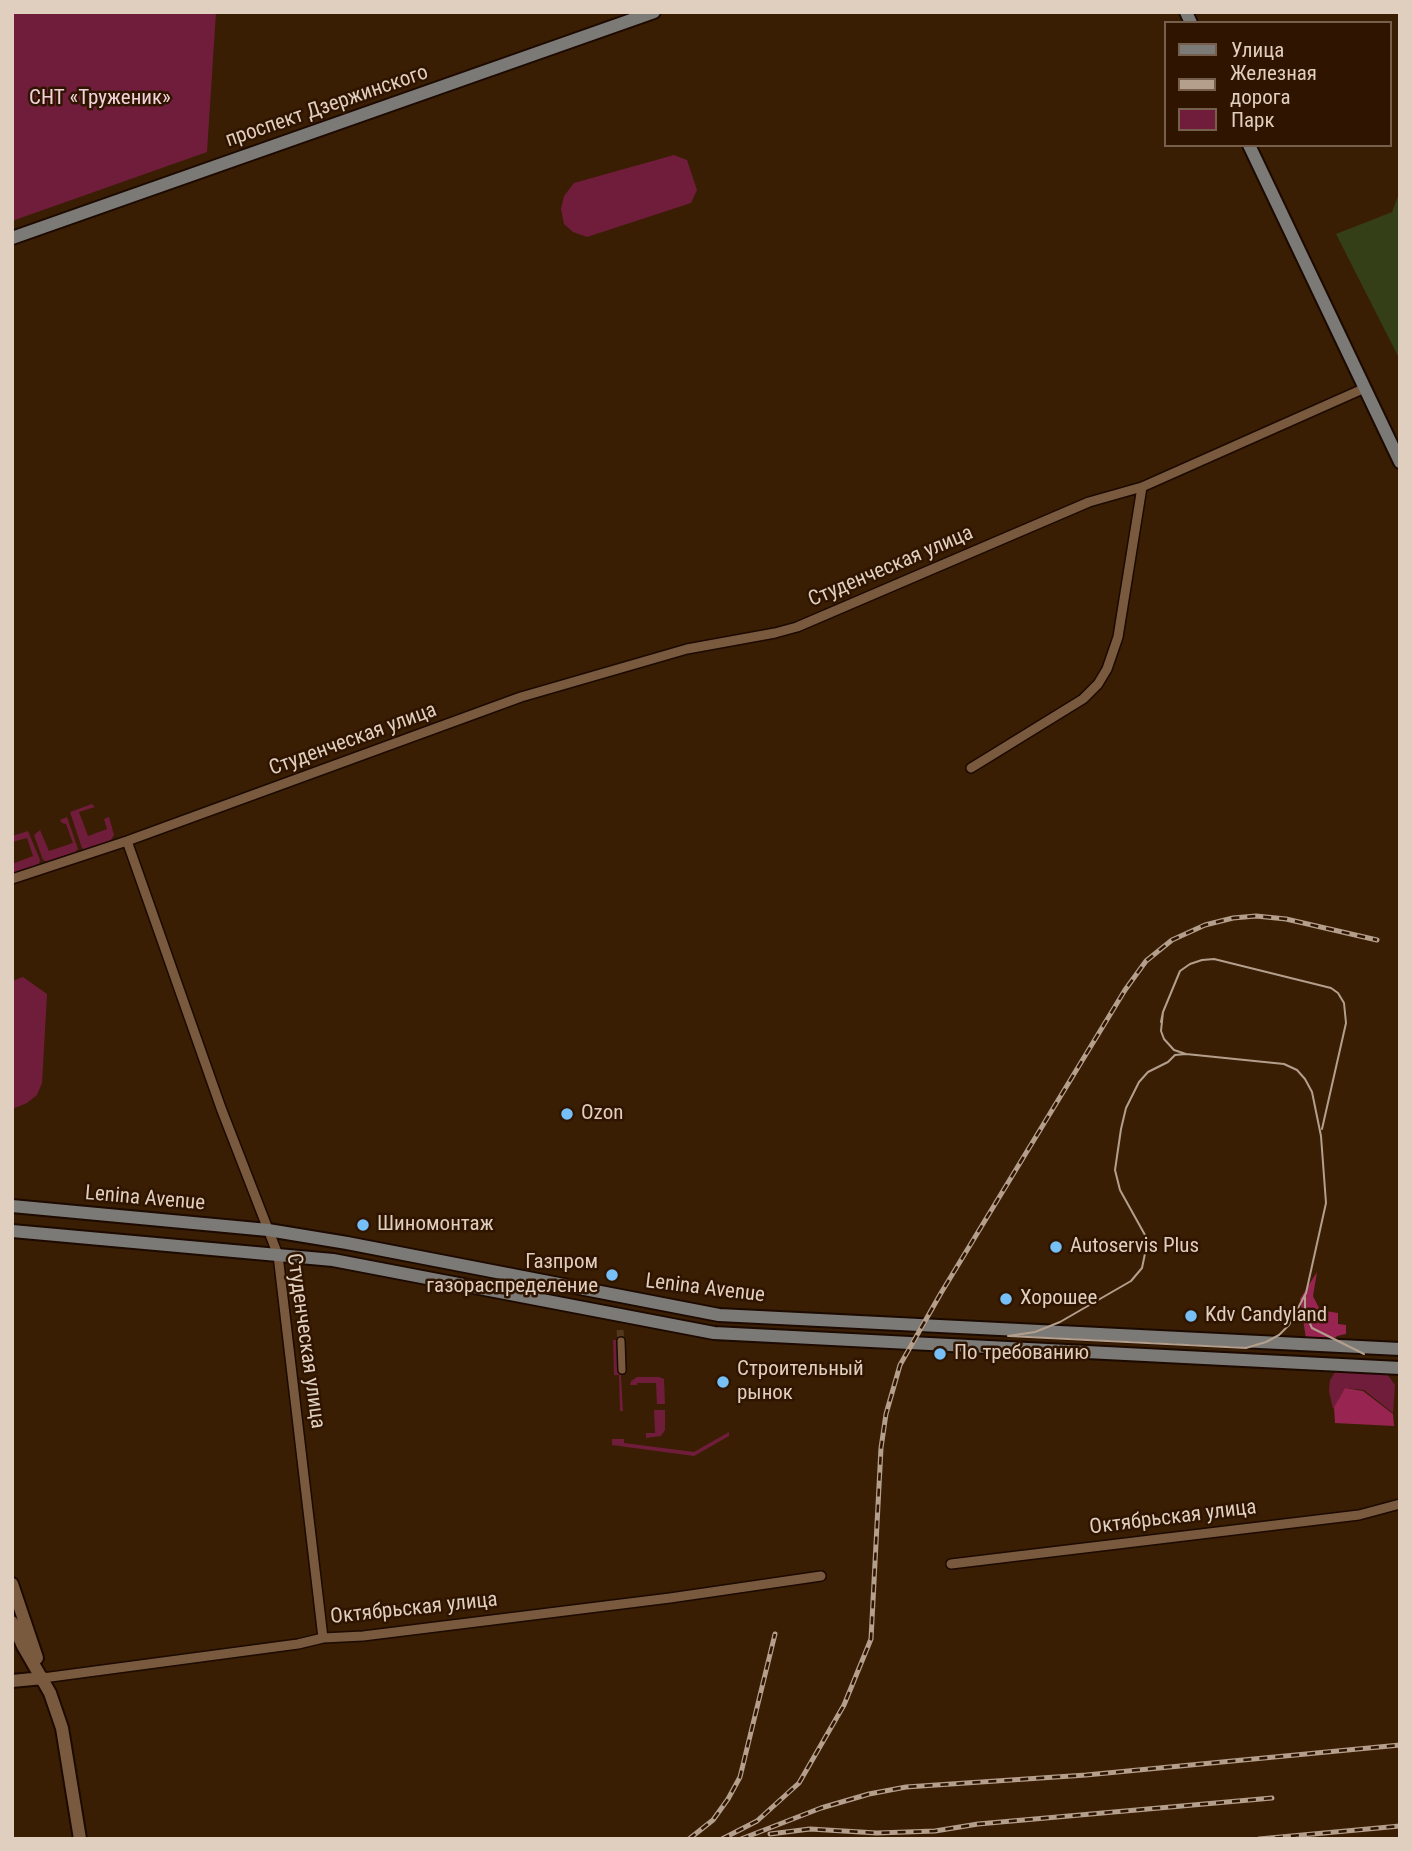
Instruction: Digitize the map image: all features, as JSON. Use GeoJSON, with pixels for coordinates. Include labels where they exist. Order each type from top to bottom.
{"type":"FeatureCollection","features":[{"type":"Feature","properties":{"kind":"main road","name":"проспект Дзержинского"},"geometry":{"type":"LineString","coordinates":[[12,238],[654,12]]}},
{"type":"Feature","properties":{"kind":"main road"},"geometry":{"type":"LineString","coordinates":[[1250,147],[1400,462]]}},
{"type":"Feature","properties":{"kind":"main road","name":"Lenina Avenue"},"geometry":{"type":"LineString","coordinates":[[12,1206],[268,1230],[719,1315],[1400,1349]]}},
{"type":"Feature","properties":{"kind":"main road","name":"Lenina Avenue"},"geometry":{"type":"LineString","coordinates":[[12,1231],[333,1260],[714,1334],[1400,1368]]}},
{"type":"Feature","properties":{"kind":"street","name":"Студенческая улица"},"geometry":{"type":"LineString","coordinates":[[323,1638],[278,1255],[221,1108],[127,841],[522,697],[687,649],[797,627],[1068,510],[1142,487],[1365,388]]}},
{"type":"Feature","properties":{"kind":"street"},"geometry":{"type":"LineString","coordinates":[[971,768],[1083,699],[1102,677],[1118,637],[1142,487]]}},
{"type":"Feature","properties":{"kind":"street"},"geometry":{"type":"LineString","coordinates":[[12,879],[127,841]]}},
{"type":"Feature","properties":{"kind":"street"},"geometry":{"type":"LineString","coordinates":[[621,1341],[622,1370]]}},
{"type":"Feature","properties":{"kind":"street","name":"Октябрьская улица"},"geometry":{"type":"LineString","coordinates":[[951,1564],[1359,1515],[1400,1504]]}},
{"type":"Feature","properties":{"kind":"street","name":"Октябрьская улица"},"geometry":{"type":"LineString","coordinates":[[12,1681],[298,1644],[323,1638],[363,1636],[658,1600],[821,1577]]}},
{"type":"Feature","properties":{"kind":"street"},"geometry":{"type":"LineString","coordinates":[[12,1584],[62,1728],[80,1839]]}},
{"type":"Feature","properties":{"kind":"street"},"geometry":{"type":"LineString","coordinates":[[12,1622],[43,1678]]}},
{"type":"Feature","properties":{"kind":"green space","name":"СНТ «Труженик»"},"geometry":{"type":"Polygon","coordinates":[[[12,12],[216,12],[207,152],[12,221],[12,12]]]}},
{"type":"Feature","properties":{"kind":"green space"},"geometry":{"type":"Polygon","coordinates":[[[674,155],[687,160],[697,190],[691,203],[587,237],[573,232],[564,224],[561,209],[564,196],[574,183],[674,155]]]}},
{"type":"Feature","properties":{"kind":"green space"},"geometry":{"type":"Polygon","coordinates":[[[92,804],[95,807],[79,812],[88,836],[107,829],[104,819],[109,817],[114,835],[109,843],[86,851],[82,848],[70,812],[92,804]]]}},
{"type":"Feature","properties":{"kind":"green space"},"geometry":{"type":"Polygon","coordinates":[[[67,817],[78,849],[71,857],[49,863],[43,860],[34,835],[40,830],[49,851],[73,843],[66,824],[60,820],[67,817]]]}},
{"type":"Feature","properties":{"kind":"green space"},"geometry":{"type":"Polygon","coordinates":[[[28,831],[40,860],[39,865],[12,877],[12,864],[33,856],[27,838],[12,842],[12,836],[28,831]]]}},
{"type":"Feature","properties":{"kind":"green space"},"geometry":{"type":"Polygon","coordinates":[[[23,977],[47,994],[42,1083],[37,1095],[12,1109],[12,981],[23,977]]]}},
{"type":"Feature","properties":{"kind":"green space"},"geometry":{"type":"Polygon","coordinates":[[[613,1340],[619,1340],[623,1411],[620,1411],[619,1375],[614,1375],[613,1340]]]}},
{"type":"Feature","properties":{"kind":"green space"},"geometry":{"type":"Polygon","coordinates":[[[1335,1372],[1387,1374],[1395,1385],[1393,1413],[1364,1390],[1345,1388],[1333,1409],[1329,1391],[1330,1380],[1335,1372]]]}},
{"type":"Feature","properties":{"kind":"green space"},"geometry":{"type":"Polygon","coordinates":[[[637,1377],[664,1379],[665,1404],[657,1404],[656,1383],[630,1385],[637,1377]]]}},
{"type":"Feature","properties":{"kind":"green space"},"geometry":{"type":"Polygon","coordinates":[[[654,1410],[665,1410],[665,1430],[661,1436],[646,1438],[646,1433],[655,1433],[654,1410]]]}},
{"type":"Feature","properties":{"kind":"green space"},"geometry":{"type":"Polygon","coordinates":[[[729,1432],[729,1436],[694,1456],[612,1445],[612,1439],[624,1439],[624,1443],[694,1452],[729,1432]]]}},
{"type":"Feature","properties":{"kind":"shaded area"},"geometry":{"type":"Polygon","coordinates":[[[1400,191],[1400,360],[1336,234],[1392,212],[1400,191]]]}},
{"type":"Feature","properties":{"kind":"shaded area"},"geometry":{"type":"Polygon","coordinates":[[[1317,1272],[1313,1296],[1320,1310],[1338,1313],[1338,1324],[1346,1325],[1346,1334],[1337,1336],[1331,1342],[1306,1339],[1300,1299],[1317,1272]]]}},
{"type":"Feature","properties":{"kind":"shaded area"},"geometry":{"type":"Polygon","coordinates":[[[1345,1388],[1363,1391],[1393,1414],[1394,1426],[1335,1423],[1334,1407],[1345,1388]]]}},
{"type":"Feature","properties":{"kind":"tunnel"},"geometry":{"type":"LineString","coordinates":[[620,1330],[621,1341]]}},
{"type":"Feature","properties":{"kind":"tram line"},"geometry":{"type":"LineString","coordinates":[[1161,1022],[1180,971],[1202,960],[1214,959],[1331,988],[1344,1003],[1346,1023],[1322,1129]]}},
{"type":"Feature","properties":{"kind":"tram line"},"geometry":{"type":"LineString","coordinates":[[1163,1012],[1161,1031],[1164,1039],[1174,1050],[1186,1054]]}},
{"type":"Feature","properties":{"kind":"tram line"},"geometry":{"type":"LineString","coordinates":[[1186,1054],[1284,1064],[1297,1070],[1312,1092],[1321,1136],[1326,1203],[1306,1293],[1289,1325],[1266,1342],[1246,1348],[1008,1336],[1035,1332],[1060,1322],[1131,1281],[1142,1268],[1147,1244],[1145,1235],[1120,1190],[1115,1170],[1121,1129],[1126,1108],[1139,1082],[1148,1072],[1168,1062],[1175,1055],[1186,1054]]}},
{"type":"Feature","properties":{"kind":"tram line"},"geometry":{"type":"LineString","coordinates":[[1305,1297],[1305,1313],[1312,1328],[1364,1354]]}},
{"type":"Feature","properties":{"kind":"railway"},"geometry":{"type":"LineString","coordinates":[[722,1839],[757,1821],[799,1783],[844,1705],[871,1639],[881,1448],[886,1414],[900,1365],[1125,990],[1146,961],[1172,940],[1205,925],[1233,918],[1256,916],[1286,919],[1377,940]]}},
{"type":"Feature","properties":{"kind":"railway"},"geometry":{"type":"LineString","coordinates":[[689,1839],[713,1820],[740,1777],[775,1634]]}},
{"type":"Feature","properties":{"kind":"railway"},"geometry":{"type":"LineString","coordinates":[[741,1839],[821,1808],[906,1787],[1086,1775],[1400,1745]]}},
{"type":"Feature","properties":{"kind":"railway"},"geometry":{"type":"LineString","coordinates":[[770,1834],[810,1829],[877,1833],[935,1831],[978,1824],[1272,1798]]}},
{"type":"Feature","properties":{"kind":"railway"},"geometry":{"type":"LineString","coordinates":[[1259,1839],[1400,1826]]}},
{"type":"Feature","properties":{"kind":"place","name":"Ozon"},"geometry":{"type":"Point","coordinates":[567,1114]}},
{"type":"Feature","properties":{"kind":"place","name":"Шиномонтаж"},"geometry":{"type":"Point","coordinates":[363,1225]}},
{"type":"Feature","properties":{"kind":"place","name":"Autoservis Plus"},"geometry":{"type":"Point","coordinates":[1056,1247]}},
{"type":"Feature","properties":{"kind":"place","name":"Газпром газораспределение"},"geometry":{"type":"Point","coordinates":[612,1275]}},
{"type":"Feature","properties":{"kind":"place","name":"Хорошее"},"geometry":{"type":"Point","coordinates":[1006,1299]}},
{"type":"Feature","properties":{"kind":"place","name":"Kdv Candyland"},"geometry":{"type":"Point","coordinates":[1191,1316]}},
{"type":"Feature","properties":{"kind":"place","name":"По требованию"},"geometry":{"type":"Point","coordinates":[940,1354]}},
{"type":"Feature","properties":{"kind":"place","name":"Строительный рынок"},"geometry":{"type":"Point","coordinates":[723,1382]}}]}
